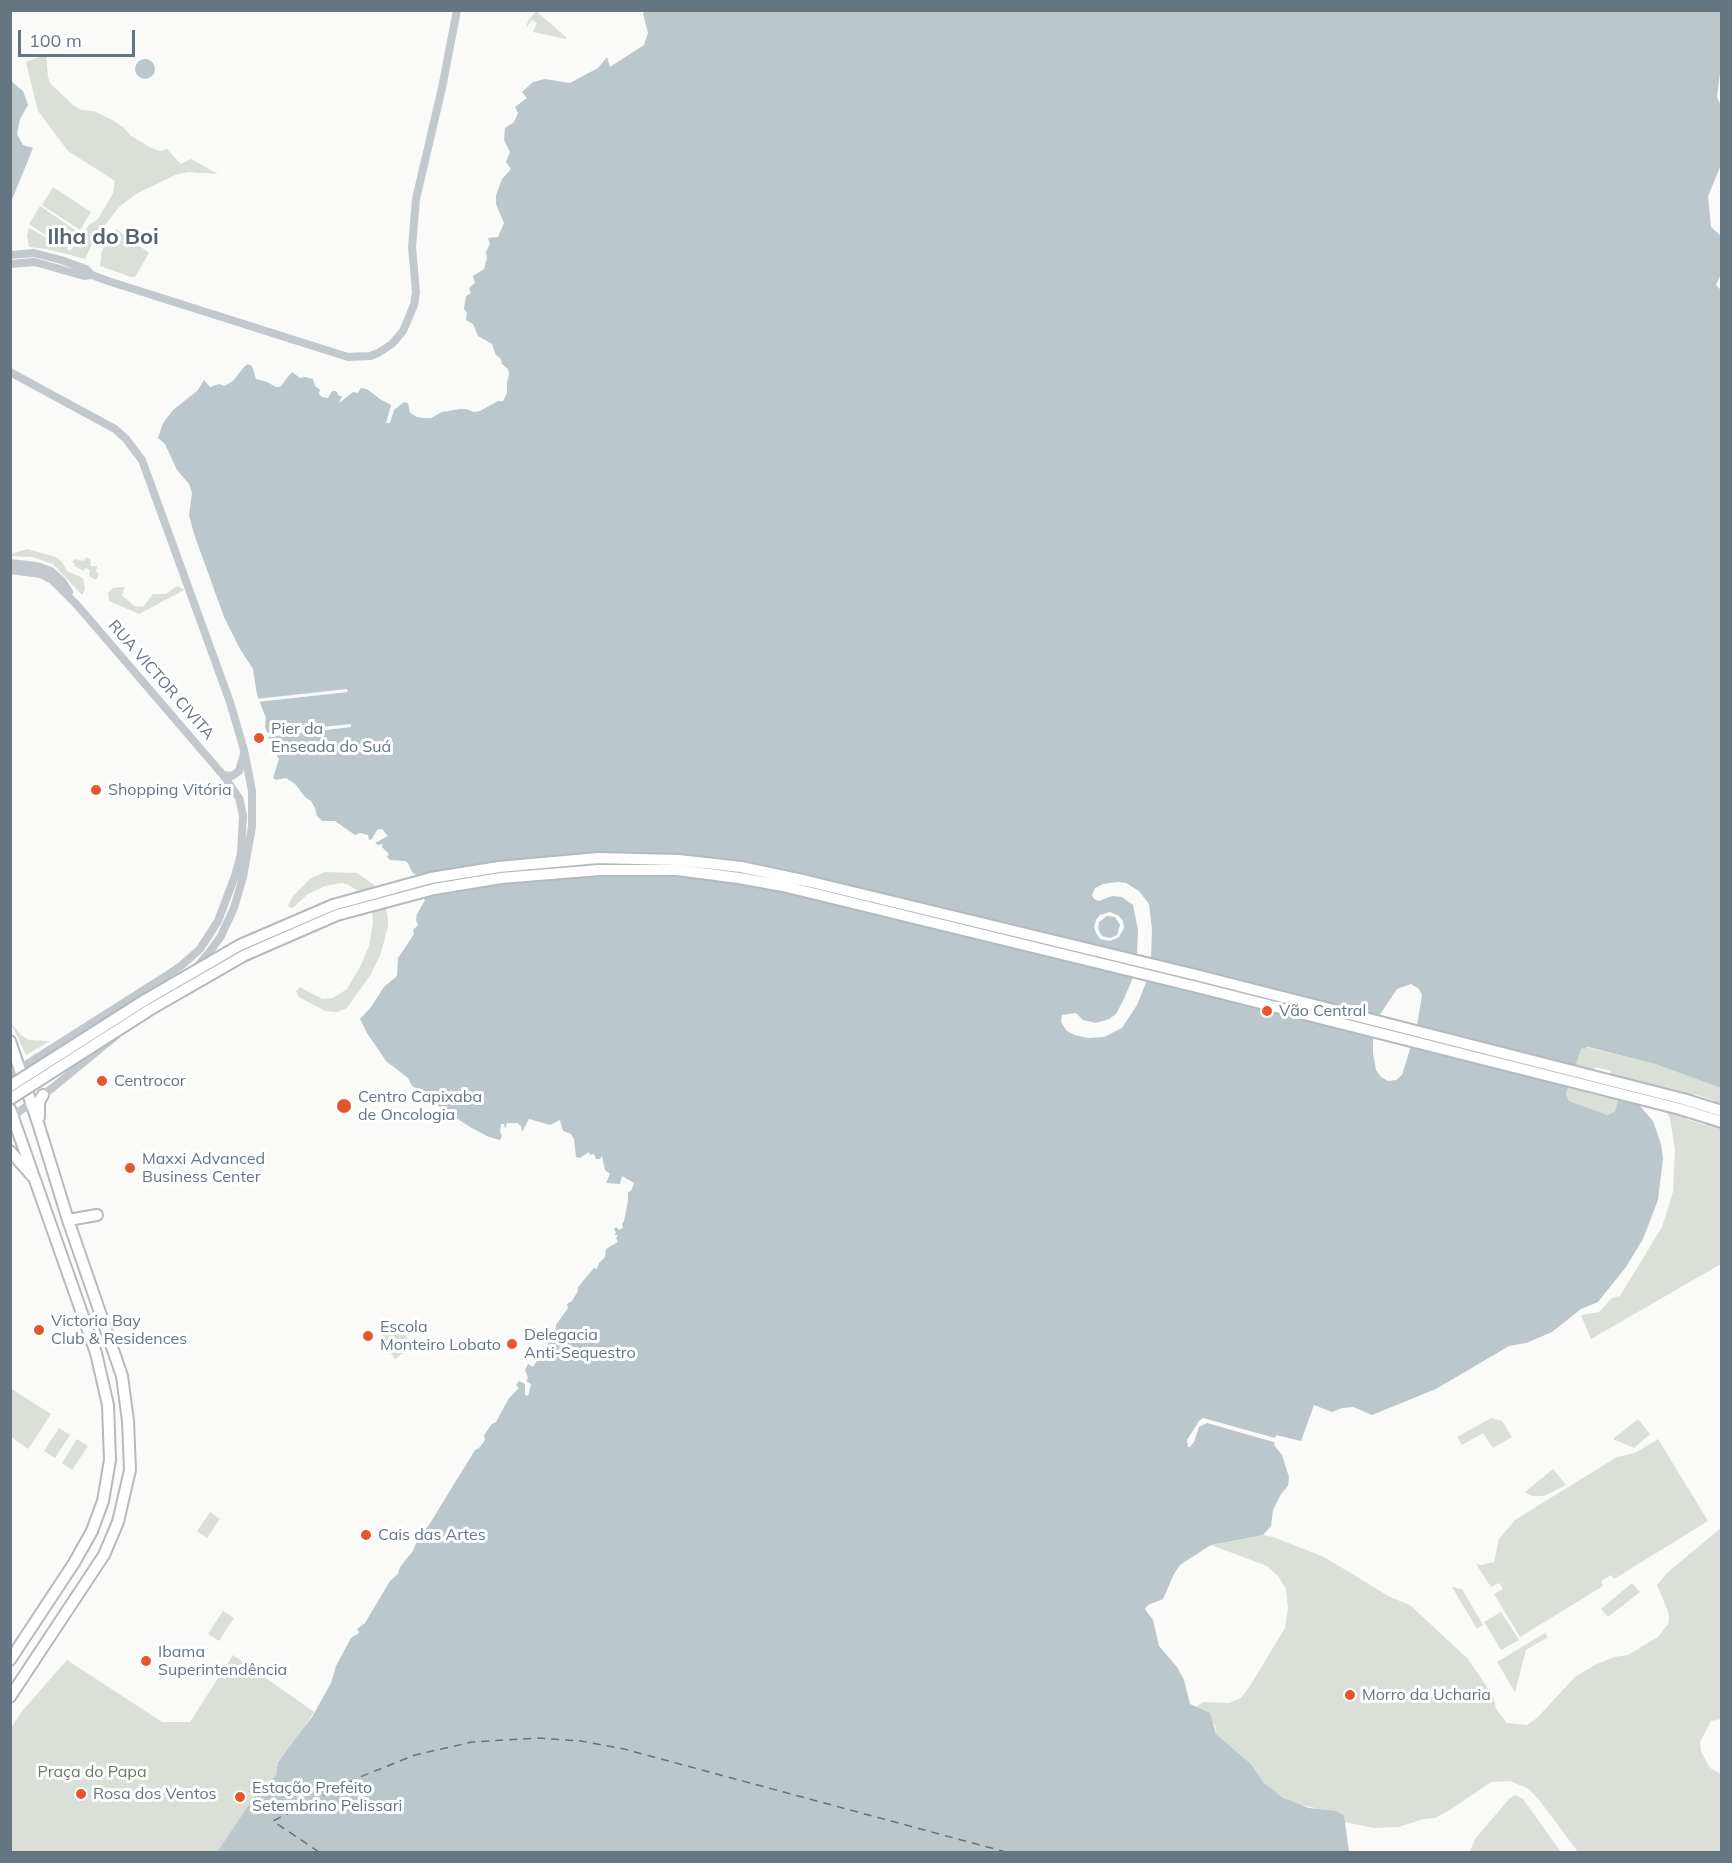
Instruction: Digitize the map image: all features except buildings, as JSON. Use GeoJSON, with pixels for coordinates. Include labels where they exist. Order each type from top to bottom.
{"type":"FeatureCollection","features":[{"type":"Feature","properties":{"kind":"main road"},"geometry":{"type":"LineString","coordinates":[[10,1086],[221,954],[277,927],[333,905],[411,882],[479,869],[559,861],[638,858],[718,863],[786,876],[1427,1033],[1722,1111]]}},
{"type":"Feature","properties":{"kind":"main road"},"geometry":{"type":"LineString","coordinates":[[10,1099],[226,964],[337,915],[414,893],[481,880],[560,872],[638,869],[716,874],[783,886],[1425,1043],[1722,1122]]}},
{"type":"Feature","properties":{"kind":"main road"},"geometry":{"type":"LineString","coordinates":[[10,1041],[15,1072],[31,1103],[68,1220],[110,1335],[122,1376],[128,1422],[130,1470],[118,1522],[104,1555],[10,1698]]}},
{"type":"Feature","properties":{"kind":"main road"},"geometry":{"type":"LineString","coordinates":[[39,1126],[38,1108],[43,1095]]}},
{"type":"Feature","properties":{"kind":"main road"},"geometry":{"type":"LineString","coordinates":[[10,1660],[74,1563],[92,1531],[103,1501],[110,1460],[108,1405],[96,1353],[11,1114]]}},
{"type":"Feature","properties":{"kind":"main road"},"geometry":{"type":"LineString","coordinates":[[10,1151],[37,1182]]}},
{"type":"Feature","properties":{"kind":"main road"},"geometry":{"type":"LineString","coordinates":[[68,1220],[98,1215]]}},
{"type":"Feature","properties":{"kind":"street"},"geometry":{"type":"LineString","coordinates":[[10,264],[35,262],[84,276],[92,275],[348,357],[370,356],[386,348],[403,331],[414,305],[416,292],[412,247],[416,199],[442,88],[457,10]]}},
{"type":"Feature","properties":{"kind":"street"},"geometry":{"type":"LineString","coordinates":[[10,255],[34,254],[61,260],[86,269],[92,275]]}},
{"type":"Feature","properties":{"kind":"street"},"geometry":{"type":"LineString","coordinates":[[10,372],[100,419],[126,439],[142,460],[230,702],[244,750],[252,791],[251,840],[243,877],[234,908],[212,950],[179,986],[43,1095],[11,1114]]}},
{"type":"Feature","properties":{"kind":"street","name":"RUA VICTOR CIVITA"},"geometry":{"type":"LineString","coordinates":[[10,563],[37,566],[51,571],[62,581],[77,605]]}},
{"type":"Feature","properties":{"kind":"street","name":"RUA VICTOR CIVITA"},"geometry":{"type":"LineString","coordinates":[[10,570],[40,574],[52,580],[77,605],[223,775],[239,798],[243,815],[241,854],[225,905],[200,949],[182,965],[15,1072]]}},
{"type":"Feature","properties":{"kind":"street"},"geometry":{"type":"LineString","coordinates":[[223,775],[232,776],[239,771],[243,763],[244,750]]}},
{"type":"Feature","properties":{"kind":"green space"},"geometry":{"type":"Polygon","coordinates":[[[536,11],[566,39],[533,32],[537,23],[532,20],[526,28],[528,21],[536,11]]]}},
{"type":"Feature","properties":{"kind":"green space"},"geometry":{"type":"Polygon","coordinates":[[[46,54],[50,83],[73,105],[81,110],[94,111],[114,121],[131,136],[151,148],[160,151],[167,149],[181,164],[191,159],[218,174],[188,172],[175,175],[136,194],[119,207],[95,238],[85,259],[47,249],[29,247],[27,236],[29,228],[62,246],[29,224],[40,206],[78,232],[67,249],[70,251],[89,225],[98,219],[113,193],[115,181],[68,151],[38,111],[26,62],[46,54]]]}},
{"type":"Feature","properties":{"kind":"green space"},"geometry":{"type":"Polygon","coordinates":[[[53,187],[91,212],[80,230],[42,205],[53,187]]]}},
{"type":"Feature","properties":{"kind":"green space"},"geometry":{"type":"Polygon","coordinates":[[[116,229],[149,253],[135,277],[100,266],[102,251],[116,229]]]}},
{"type":"Feature","properties":{"kind":"green space"},"geometry":{"type":"Polygon","coordinates":[[[27,549],[56,557],[67,571],[83,578],[85,589],[82,595],[53,564],[32,557],[11,556],[11,554],[27,549]]]}},
{"type":"Feature","properties":{"kind":"green space"},"geometry":{"type":"Polygon","coordinates":[[[86,557],[91,560],[90,566],[97,566],[96,572],[99,574],[96,580],[89,576],[90,570],[85,568],[84,571],[74,566],[72,562],[74,559],[84,561],[86,557]]]}},
{"type":"Feature","properties":{"kind":"green space"},"geometry":{"type":"Polygon","coordinates":[[[177,586],[184,590],[139,614],[109,601],[108,593],[113,588],[125,587],[122,595],[134,606],[143,607],[153,594],[166,594],[177,586]]]}},
{"type":"Feature","properties":{"kind":"green space"},"geometry":{"type":"Polygon","coordinates":[[[325,872],[357,873],[373,884],[383,896],[388,918],[381,953],[371,974],[347,1008],[337,1012],[325,1011],[299,997],[296,991],[300,987],[322,999],[333,998],[347,989],[369,946],[373,923],[372,911],[364,895],[342,883],[325,886],[308,894],[294,907],[288,906],[293,896],[311,878],[325,872]]]}},
{"type":"Feature","properties":{"kind":"green space"},"geometry":{"type":"Polygon","coordinates":[[[11,1023],[21,1035],[29,1040],[50,1041],[26,1055],[11,1023]]]}},
{"type":"Feature","properties":{"kind":"green space"},"geometry":{"type":"Polygon","coordinates":[[[1585,1047],[1655,1064],[1721,1088],[1721,1264],[1591,1339],[1581,1315],[1599,1312],[1612,1298],[1620,1296],[1662,1227],[1673,1192],[1675,1149],[1670,1119],[1660,1096],[1624,1088],[1615,1111],[1608,1115],[1569,1101],[1566,1094],[1578,1052],[1585,1047]],[[1595,1067],[1588,1093],[1604,1097],[1611,1071],[1595,1067]],[[1694,1094],[1686,1119],[1705,1125],[1713,1100],[1694,1094]]]}},
{"type":"Feature","properties":{"kind":"green space"},"geometry":{"type":"Polygon","coordinates":[[[398,1325],[413,1346],[395,1359],[380,1337],[398,1325]]]}},
{"type":"Feature","properties":{"kind":"green space"},"geometry":{"type":"Polygon","coordinates":[[[10,1388],[51,1414],[28,1449],[11,1437],[10,1388]]]}},
{"type":"Feature","properties":{"kind":"green space"},"geometry":{"type":"Polygon","coordinates":[[[1491,1418],[1502,1421],[1512,1437],[1493,1448],[1483,1433],[1462,1445],[1457,1437],[1491,1418]]]}},
{"type":"Feature","properties":{"kind":"green space"},"geometry":{"type":"Polygon","coordinates":[[[1638,1419],[1650,1434],[1634,1448],[1613,1439],[1638,1419]]]}},
{"type":"Feature","properties":{"kind":"green space"},"geometry":{"type":"Polygon","coordinates":[[[59,1428],[70,1435],[55,1458],[44,1451],[59,1428]]]}},
{"type":"Feature","properties":{"kind":"green space"},"geometry":{"type":"Polygon","coordinates":[[[77,1439],[88,1446],[72,1470],[62,1463],[77,1439]]]}},
{"type":"Feature","properties":{"kind":"green space"},"geometry":{"type":"Polygon","coordinates":[[[1658,1439],[1708,1521],[1614,1579],[1611,1575],[1601,1581],[1603,1586],[1520,1637],[1494,1594],[1503,1589],[1499,1583],[1491,1587],[1476,1564],[1494,1562],[1499,1539],[1515,1520],[1617,1457],[1635,1453],[1658,1439]]]}},
{"type":"Feature","properties":{"kind":"green space"},"geometry":{"type":"Polygon","coordinates":[[[1553,1469],[1566,1485],[1544,1496],[1532,1496],[1525,1492],[1553,1469]]]}},
{"type":"Feature","properties":{"kind":"green space"},"geometry":{"type":"Polygon","coordinates":[[[210,1512],[220,1519],[207,1538],[197,1531],[210,1512]]]}},
{"type":"Feature","properties":{"kind":"green space"},"geometry":{"type":"Polygon","coordinates":[[[1721,1528],[1721,1719],[1711,1721],[1700,1742],[1701,1752],[1710,1768],[1721,1774],[1721,1852],[1578,1852],[1529,1789],[1510,1781],[1491,1782],[1435,1818],[1423,1819],[1399,1827],[1374,1828],[1345,1822],[1344,1815],[1294,1803],[1274,1791],[1264,1783],[1251,1764],[1216,1734],[1215,1725],[1196,1707],[1203,1702],[1229,1703],[1241,1698],[1285,1628],[1288,1608],[1286,1589],[1279,1577],[1267,1566],[1211,1545],[1263,1535],[1273,1537],[1324,1557],[1390,1597],[1410,1605],[1468,1659],[1493,1696],[1496,1709],[1507,1723],[1527,1725],[1537,1718],[1575,1677],[1614,1657],[1628,1655],[1658,1637],[1669,1619],[1657,1585],[1667,1573],[1721,1528]]]}},
{"type":"Feature","properties":{"kind":"green space"},"geometry":{"type":"Polygon","coordinates":[[[1632,1583],[1640,1592],[1608,1617],[1601,1609],[1632,1583]]]}},
{"type":"Feature","properties":{"kind":"green space"},"geometry":{"type":"Polygon","coordinates":[[[1452,1587],[1462,1589],[1483,1625],[1477,1629],[1452,1587]]]}},
{"type":"Feature","properties":{"kind":"green space"},"geometry":{"type":"Polygon","coordinates":[[[223,1611],[234,1618],[219,1641],[208,1634],[223,1611]]]}},
{"type":"Feature","properties":{"kind":"green space"},"geometry":{"type":"Polygon","coordinates":[[[1501,1612],[1519,1640],[1501,1650],[1484,1622],[1501,1612]]]}},
{"type":"Feature","properties":{"kind":"green space"},"geometry":{"type":"Polygon","coordinates":[[[1545,1633],[1548,1637],[1526,1650],[1515,1692],[1497,1662],[1545,1633]]]}},
{"type":"Feature","properties":{"kind":"green space","name":"Praça do Papa"},"geometry":{"type":"Polygon","coordinates":[[[233,1655],[314,1712],[297,1739],[278,1761],[276,1775],[252,1801],[217,1852],[11,1852],[11,1728],[23,1710],[67,1660],[162,1722],[190,1722],[233,1655]]]}},
{"type":"Feature","properties":{"kind":"green space"},"geometry":{"type":"Polygon","coordinates":[[[1515,1795],[1523,1799],[1561,1852],[1470,1852],[1475,1839],[1515,1795]]]}},
{"type":"Feature","properties":{"kind":"shaded area"},"geometry":{"type":"Polygon","coordinates":[[[647,11],[1721,11],[1721,65],[1717,97],[1721,106],[1721,165],[1708,196],[1711,227],[1722,237],[1721,274],[1716,285],[1722,291],[1721,1088],[1655,1064],[1588,1047],[1581,1049],[1566,1094],[1569,1101],[1608,1115],[1615,1111],[1620,1094],[1634,1099],[1653,1121],[1661,1144],[1663,1158],[1658,1200],[1643,1239],[1626,1267],[1598,1302],[1581,1309],[1552,1332],[1526,1343],[1509,1346],[1436,1389],[1372,1415],[1353,1407],[1332,1412],[1314,1405],[1301,1441],[1276,1435],[1274,1445],[1282,1455],[1289,1477],[1288,1486],[1273,1510],[1271,1526],[1263,1535],[1211,1545],[1189,1559],[1180,1565],[1174,1574],[1163,1599],[1148,1605],[1145,1609],[1153,1620],[1159,1646],[1177,1667],[1184,1680],[1190,1704],[1210,1713],[1216,1734],[1251,1764],[1264,1783],[1284,1798],[1309,1808],[1336,1811],[1344,1815],[1349,1852],[217,1852],[257,1793],[276,1775],[278,1762],[312,1717],[331,1683],[336,1666],[351,1638],[359,1633],[357,1629],[365,1623],[390,1581],[398,1574],[400,1567],[413,1551],[418,1538],[429,1525],[475,1450],[485,1440],[484,1435],[496,1422],[509,1398],[519,1388],[516,1385],[519,1381],[525,1384],[525,1395],[528,1396],[531,1384],[526,1381],[528,1378],[525,1370],[528,1364],[533,1367],[550,1340],[547,1336],[556,1328],[568,1308],[567,1304],[572,1301],[578,1291],[578,1287],[594,1268],[597,1269],[605,1257],[606,1249],[618,1242],[616,1238],[618,1235],[615,1235],[614,1229],[623,1228],[628,1192],[631,1191],[634,1183],[622,1176],[620,1184],[606,1183],[610,1174],[605,1170],[602,1156],[596,1159],[594,1154],[590,1155],[589,1152],[580,1158],[576,1157],[574,1139],[571,1134],[563,1131],[560,1120],[550,1125],[529,1119],[522,1132],[521,1126],[517,1123],[507,1123],[505,1129],[504,1124],[501,1124],[500,1140],[470,1127],[412,1086],[408,1078],[386,1061],[367,1033],[360,1019],[384,987],[397,976],[398,958],[414,934],[413,930],[418,925],[417,914],[425,900],[420,895],[423,880],[412,872],[405,861],[390,860],[387,857],[389,854],[382,847],[383,844],[375,843],[388,836],[382,829],[377,830],[369,840],[368,835],[360,833],[355,835],[335,821],[322,821],[317,816],[311,801],[295,784],[286,778],[276,780],[273,778],[279,759],[265,727],[266,718],[257,695],[253,669],[224,617],[194,534],[189,515],[192,493],[189,484],[177,470],[165,444],[158,438],[163,423],[173,410],[197,391],[204,380],[210,387],[219,384],[224,386],[233,381],[248,364],[252,366],[256,379],[276,387],[280,387],[292,372],[300,378],[313,379],[322,397],[328,398],[332,391],[342,396],[339,403],[353,392],[358,393],[361,388],[367,389],[391,405],[386,423],[390,423],[394,410],[404,402],[408,403],[410,413],[417,417],[431,418],[442,412],[460,409],[480,411],[498,401],[503,401],[507,393],[508,369],[496,355],[492,344],[478,336],[473,324],[466,320],[467,313],[464,309],[466,296],[471,293],[469,288],[475,283],[473,276],[484,269],[486,252],[490,244],[488,238],[498,237],[504,223],[496,204],[496,195],[502,179],[511,169],[506,162],[510,152],[504,140],[505,128],[514,122],[518,113],[515,107],[527,98],[522,92],[533,82],[545,79],[570,83],[598,68],[607,57],[610,67],[644,45],[648,33],[643,13],[647,11]]]}},
{"type":"Feature","properties":{"kind":"shaded area"},"geometry":{"type":"Polygon","coordinates":[[[145,59],[152,62],[155,69],[152,76],[145,79],[138,76],[135,69],[138,62],[145,59]]]}},
{"type":"Feature","properties":{"kind":"shaded area"},"geometry":{"type":"Polygon","coordinates":[[[11,81],[23,91],[28,105],[20,119],[17,134],[23,145],[33,148],[11,202],[11,81]]]}},
{"type":"Feature","properties":{"kind":"pier"},"geometry":{"type":"Polygon","coordinates":[[[347,689],[348,692],[257,702],[256,699],[347,689]]]}},
{"type":"Feature","properties":{"kind":"pier"},"geometry":{"type":"Polygon","coordinates":[[[351,724],[351,727],[266,737],[265,733],[351,724]]]}},
{"type":"Feature","properties":{"kind":"pier"},"geometry":{"type":"Polygon","coordinates":[[[618,853],[679,854],[742,862],[1137,956],[1138,930],[1133,905],[1122,897],[1112,896],[1099,901],[1092,895],[1095,888],[1103,884],[1126,883],[1139,891],[1149,904],[1152,930],[1151,959],[1379,1016],[1397,989],[1411,984],[1419,989],[1422,995],[1417,1025],[1577,1066],[1571,1086],[1411,1046],[1402,1075],[1396,1080],[1388,1081],[1376,1070],[1373,1037],[1147,980],[1137,1005],[1122,1028],[1104,1037],[1088,1038],[1067,1031],[1061,1022],[1062,1015],[1076,1013],[1083,1020],[1096,1023],[1109,1019],[1116,1014],[1133,977],[782,892],[716,879],[638,874],[599,875],[521,881],[417,895],[419,881],[413,877],[478,864],[518,859],[618,853]]]}},
{"type":"Feature","properties":{"kind":"pier"},"geometry":{"type":"Polygon","coordinates":[[[1110,912],[1119,916],[1124,928],[1119,937],[1110,941],[1100,939],[1094,927],[1100,915],[1110,912]],[[1107,916],[1099,922],[1098,929],[1102,936],[1110,938],[1117,935],[1120,925],[1115,917],[1107,916]]]}},
{"type":"Feature","properties":{"kind":"pier"},"geometry":{"type":"Polygon","coordinates":[[[1203,1418],[1279,1439],[1277,1443],[1207,1423],[1199,1427],[1194,1442],[1188,1447],[1187,1440],[1203,1418]]]}},
{"type":"Feature","properties":{"kind":"ferry route"},"geometry":{"type":"LineString","coordinates":[[319,1852],[273,1821],[360,1777],[415,1755],[472,1742],[538,1738],[581,1741],[624,1749],[1006,1852]]}},
{"type":"Feature","properties":{"kind":"place","name":"Pier da Enseada do Suá"},"geometry":{"type":"Point","coordinates":[259,738]}},
{"type":"Feature","properties":{"kind":"place","name":"Shopping Vitória"},"geometry":{"type":"Point","coordinates":[96,790]}},
{"type":"Feature","properties":{"kind":"place","name":"Vão Central"},"geometry":{"type":"Point","coordinates":[1267,1011]}},
{"type":"Feature","properties":{"kind":"place","name":"Centrocor"},"geometry":{"type":"Point","coordinates":[102,1081]}},
{"type":"Feature","properties":{"kind":"place","name":"Centro Capixaba de Oncologia"},"geometry":{"type":"Point","coordinates":[344,1106]}},
{"type":"Feature","properties":{"kind":"place","name":"Maxxi Advanced Business Center"},"geometry":{"type":"Point","coordinates":[130,1168]}},
{"type":"Feature","properties":{"kind":"place","name":"Victoria Bay Club & Residences"},"geometry":{"type":"Point","coordinates":[39,1330]}},
{"type":"Feature","properties":{"kind":"place","name":"Escola Monteiro Lobato"},"geometry":{"type":"Point","coordinates":[368,1336]}},
{"type":"Feature","properties":{"kind":"place","name":"Delegacia Anti-Sequestro"},"geometry":{"type":"Point","coordinates":[512,1344]}},
{"type":"Feature","properties":{"kind":"place","name":"Cais das Artes"},"geometry":{"type":"Point","coordinates":[366,1535]}},
{"type":"Feature","properties":{"kind":"place","name":"Ibama Superintendência"},"geometry":{"type":"Point","coordinates":[146,1661]}},
{"type":"Feature","properties":{"kind":"place","name":"Morro da Ucharia"},"geometry":{"type":"Point","coordinates":[1350,1695]}},
{"type":"Feature","properties":{"kind":"place","name":"Rosa dos Ventos"},"geometry":{"type":"Point","coordinates":[81,1794]}},
{"type":"Feature","properties":{"kind":"place","name":"Estação Prefeito Setembrino Pelissari"},"geometry":{"type":"Point","coordinates":[240,1797]}},
{"type":"Feature","properties":{"kind":"district","name":"Ilha do Boi"},"geometry":{"type":"Point","coordinates":[103,237]}}]}
